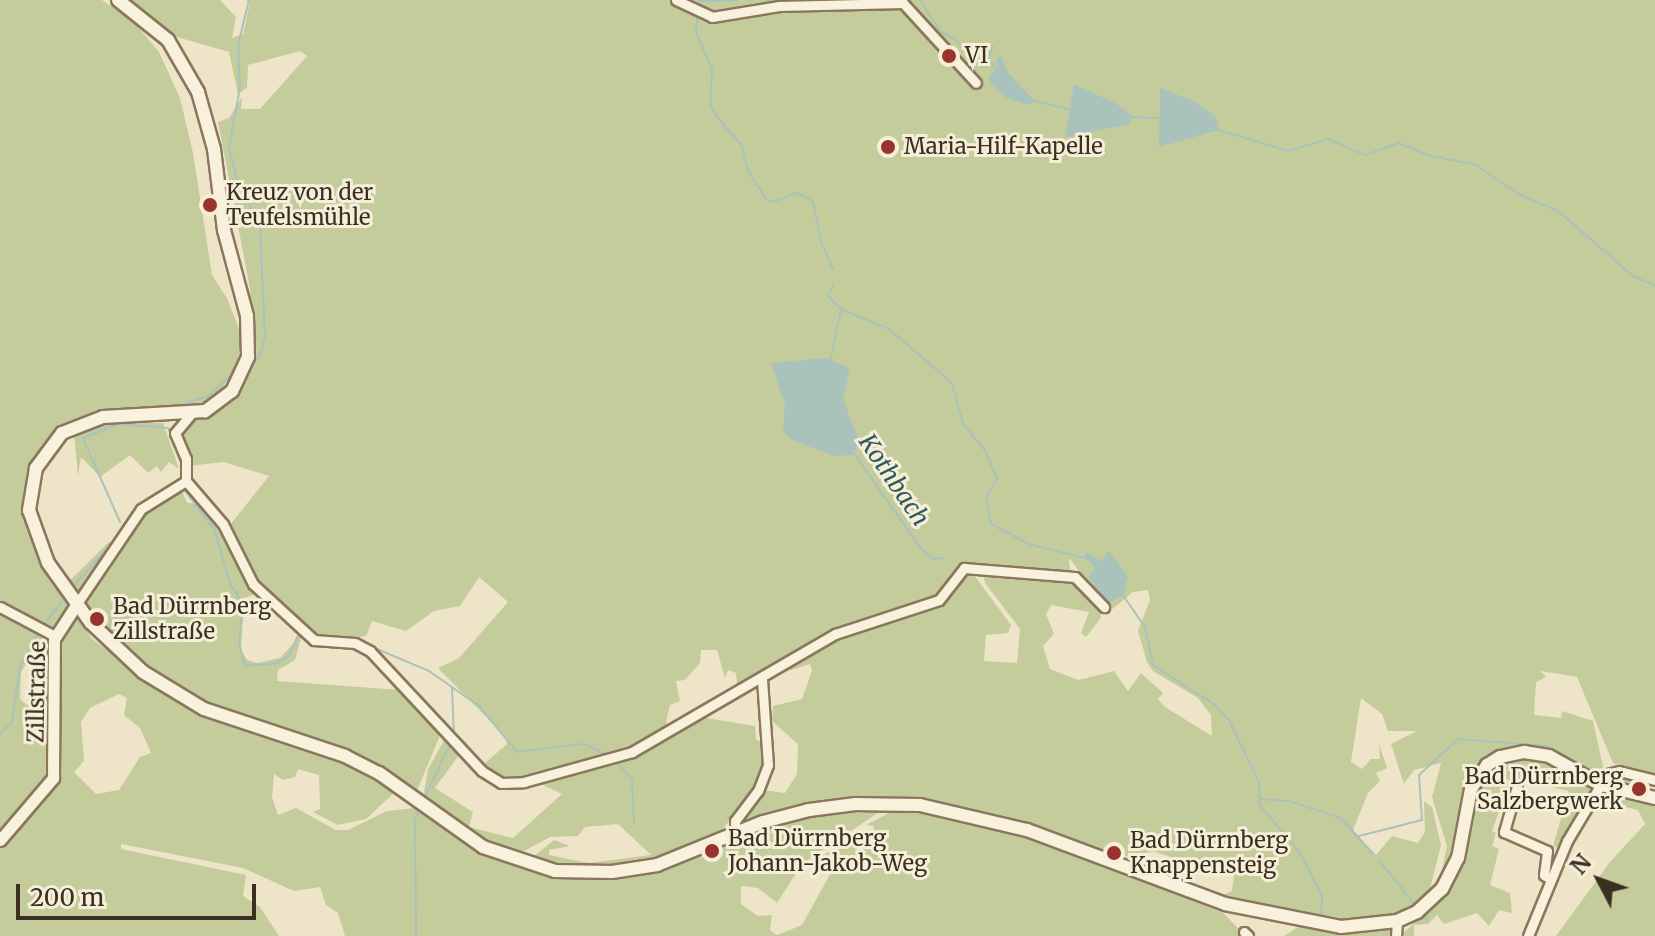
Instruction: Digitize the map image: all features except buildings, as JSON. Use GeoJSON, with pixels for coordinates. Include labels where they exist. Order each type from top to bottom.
{"type":"FeatureCollection","features":[{"type":"Feature","properties":{"kind":"main road"},"geometry":{"type":"LineString","coordinates":[[118,0],[168,40],[198,92],[214,149],[224,230],[247,316],[249,345],[232,391],[215,406],[191,414],[91,419],[62,433],[36,468],[29,496],[33,530],[76,605],[126,658],[181,697],[239,724],[345,756],[413,797],[460,834],[508,858],[583,873],[657,865],[735,833],[833,806],[920,805],[1028,831],[1225,904],[1302,921],[1381,926],[1397,921],[1430,902],[1452,873],[1471,789],[1487,765],[1511,753],[1536,753],[1601,785],[1655,798]]}},
{"type":"Feature","properties":{"kind":"street"},"geometry":{"type":"LineString","coordinates":[[676,0],[705,15],[779,6],[903,3],[976,83]]}},
{"type":"Feature","properties":{"kind":"street"},"geometry":{"type":"LineString","coordinates":[[176,428],[191,414]]}},
{"type":"Feature","properties":{"kind":"street"},"geometry":{"type":"LineString","coordinates":[[163,416],[176,428],[184,482],[223,524],[242,568],[270,603],[314,640],[355,643],[368,650],[494,780],[524,782],[626,755],[669,726],[690,720],[725,693],[762,679],[835,634],[939,600],[964,568],[1075,577],[1104,607]]}},
{"type":"Feature","properties":{"kind":"street","name":"Zillstraße"},"geometry":{"type":"LineString","coordinates":[[0,840],[53,778],[55,636],[141,509],[184,482]]}},
{"type":"Feature","properties":{"kind":"street"},"geometry":{"type":"LineString","coordinates":[[0,607],[55,636]]}},
{"type":"Feature","properties":{"kind":"street"},"geometry":{"type":"LineString","coordinates":[[735,833],[735,821],[762,783],[767,742],[762,679]]}},
{"type":"Feature","properties":{"kind":"street"},"geometry":{"type":"LineString","coordinates":[[1528,936],[1567,841],[1601,785],[1613,771],[1655,780]]}},
{"type":"Feature","properties":{"kind":"street"},"geometry":{"type":"LineString","coordinates":[[1517,786],[1504,832],[1547,851],[1544,875],[1551,879]]}},
{"type":"Feature","properties":{"kind":"street"},"geometry":{"type":"LineString","coordinates":[[1396,936],[1397,921]]}},
{"type":"Feature","properties":{"kind":"green space"},"geometry":{"type":"Polygon","coordinates":[[[0,0],[102,0],[134,22],[159,52],[180,98],[193,153],[212,275],[227,298],[242,337],[237,365],[215,399],[166,411],[122,408],[93,414],[51,436],[25,486],[29,534],[91,638],[134,670],[214,720],[326,753],[397,790],[366,819],[338,825],[313,812],[320,809],[319,775],[298,769],[295,777],[283,780],[274,774],[272,797],[278,815],[296,808],[336,830],[348,830],[387,811],[415,808],[503,862],[573,878],[602,878],[702,857],[730,840],[782,820],[836,809],[882,810],[802,864],[777,903],[758,888],[741,886],[741,904],[758,916],[772,915],[770,930],[777,935],[802,925],[834,867],[817,859],[853,838],[857,850],[873,848],[874,826],[866,825],[897,809],[910,809],[1045,841],[1223,913],[1246,936],[345,936],[338,913],[326,905],[320,887],[294,891],[243,868],[121,844],[121,849],[246,875],[243,896],[260,907],[279,936],[0,936],[0,609],[43,626],[0,604],[0,0]],[[44,635],[21,672],[20,699],[33,710],[47,710],[43,698],[52,684],[51,646],[44,635]],[[119,694],[90,708],[81,722],[84,761],[74,772],[96,794],[119,790],[140,757],[151,753],[140,728],[124,715],[127,698],[119,694]]]}},
{"type":"Feature","properties":{"kind":"green space"},"geometry":{"type":"Polygon","coordinates":[[[126,0],[220,0],[236,17],[232,38],[243,34],[250,2],[245,0],[1655,0],[1655,778],[1613,763],[1577,677],[1541,671],[1546,677],[1536,682],[1534,715],[1561,718],[1562,711],[1593,721],[1604,771],[1594,776],[1531,745],[1493,755],[1468,782],[1453,858],[1439,884],[1447,846],[1432,797],[1441,763],[1414,770],[1404,784],[1391,744],[1417,731],[1388,731],[1382,714],[1361,698],[1351,762],[1362,769],[1371,759],[1380,759],[1379,744],[1387,768],[1376,773],[1380,781],[1368,793],[1353,830],[1376,855],[1392,836],[1418,843],[1425,832],[1424,801],[1432,807],[1441,845],[1428,897],[1395,918],[1365,922],[1219,897],[1232,891],[1235,862],[1219,857],[1213,872],[1153,851],[1133,857],[1107,853],[1002,819],[927,802],[822,803],[744,821],[762,790],[785,793],[797,774],[798,744],[772,721],[773,706],[802,699],[812,671],[810,664],[775,675],[835,637],[942,604],[942,593],[928,603],[827,635],[772,672],[737,684],[736,673],[728,670],[725,678],[717,650],[701,650],[700,663],[685,680],[676,681],[680,701],[670,705],[666,722],[671,728],[700,717],[755,726],[756,739],[765,745],[764,770],[750,797],[718,834],[674,855],[626,867],[589,870],[538,863],[533,857],[554,840],[570,846],[549,850],[549,855],[589,863],[651,855],[618,824],[585,827],[578,836],[550,837],[515,856],[470,835],[423,797],[428,769],[446,737],[462,751],[435,788],[473,812],[469,827],[513,838],[562,794],[530,779],[501,780],[485,769],[485,763],[507,744],[505,736],[438,668],[459,658],[508,602],[479,577],[460,606],[434,611],[406,631],[372,621],[366,636],[337,640],[314,637],[262,592],[244,598],[241,650],[247,660],[257,663],[280,658],[302,634],[295,660],[278,670],[277,681],[400,690],[425,712],[441,733],[416,793],[343,750],[198,702],[123,650],[82,603],[122,538],[153,500],[180,487],[187,503],[201,504],[225,541],[235,540],[230,525],[269,476],[224,462],[189,466],[179,434],[189,423],[231,398],[251,368],[256,347],[249,283],[218,122],[229,118],[242,97],[241,109],[260,109],[307,56],[300,51],[248,65],[247,88],[238,94],[229,52],[177,37],[126,0]],[[1069,558],[1070,570],[1063,574],[968,567],[1011,625],[1008,633],[986,635],[984,661],[1017,663],[1020,629],[985,583],[983,572],[1077,580],[1099,602],[1101,618],[1086,637],[1081,633],[1089,612],[1051,605],[1046,614],[1054,634],[1043,646],[1050,669],[1078,680],[1114,671],[1128,691],[1141,673],[1163,693],[1158,699],[1165,707],[1212,736],[1211,715],[1198,698],[1153,671],[1147,662],[1138,631],[1150,600],[1148,590],[1133,592],[1110,611],[1069,558]]]}},
{"type":"Feature","properties":{"kind":"green space"},"geometry":{"type":"Polygon","coordinates":[[[100,421],[163,423],[179,469],[169,462],[161,472],[157,466],[148,473],[130,455],[100,477],[81,457],[78,476],[74,434],[100,421]]]}},
{"type":"Feature","properties":{"kind":"green space"},"geometry":{"type":"Polygon","coordinates":[[[109,542],[112,545],[76,593],[66,584],[109,542]]]}},
{"type":"Feature","properties":{"kind":"green space"},"geometry":{"type":"Polygon","coordinates":[[[1521,757],[1542,758],[1589,786],[1590,796],[1559,848],[1553,846],[1569,791],[1511,777],[1492,831],[1496,833],[1492,846],[1499,849],[1490,885],[1510,893],[1512,913],[1499,910],[1489,926],[1477,913],[1444,924],[1437,915],[1428,924],[1414,925],[1414,936],[1400,936],[1439,900],[1458,873],[1474,793],[1486,773],[1521,757]]]}},
{"type":"Feature","properties":{"kind":"green space"},"geometry":{"type":"Polygon","coordinates":[[[1602,797],[1655,803],[1655,936],[1556,936],[1610,862],[1645,824],[1638,810],[1605,802],[1602,797]]]}},
{"type":"Feature","properties":{"kind":"green space"},"geometry":{"type":"Polygon","coordinates":[[[1298,927],[1355,934],[1393,929],[1392,936],[1284,936],[1298,927]]]}},
{"type":"Feature","properties":{"kind":"water"},"geometry":{"type":"Polygon","coordinates":[[[1001,55],[1008,73],[1035,101],[1028,105],[1007,98],[991,83],[989,76],[999,67],[995,61],[1001,55]]]}},
{"type":"Feature","properties":{"kind":"water"},"geometry":{"type":"Polygon","coordinates":[[[1074,84],[1117,104],[1133,117],[1130,124],[1065,137],[1074,84]]]}},
{"type":"Feature","properties":{"kind":"water"},"geometry":{"type":"Polygon","coordinates":[[[1160,88],[1196,102],[1216,117],[1219,130],[1159,147],[1160,88]]]}},
{"type":"Feature","properties":{"kind":"water"},"geometry":{"type":"Polygon","coordinates":[[[826,358],[850,368],[843,399],[859,441],[853,455],[833,456],[790,439],[783,431],[785,405],[771,363],[826,358]]]}},
{"type":"Feature","properties":{"kind":"water"},"geometry":{"type":"Polygon","coordinates":[[[1109,551],[1128,577],[1123,595],[1109,603],[1088,577],[1095,568],[1084,556],[1087,552],[1100,562],[1109,551]]]}},
{"type":"Feature","properties":{"kind":"waterway"},"geometry":{"type":"LineString","coordinates":[[249,0],[238,45],[240,88],[229,147],[238,184],[260,226],[265,338],[260,356],[252,362]]}},
{"type":"Feature","properties":{"kind":"waterway"},"geometry":{"type":"LineString","coordinates":[[699,1],[738,0]]}},
{"type":"Feature","properties":{"kind":"waterway"},"geometry":{"type":"LineString","coordinates":[[765,0],[777,2]]}},
{"type":"Feature","properties":{"kind":"waterway"},"geometry":{"type":"LineString","coordinates":[[920,0],[940,31],[973,52]]}},
{"type":"Feature","properties":{"kind":"waterway","name":"Kothbach"},"geometry":{"type":"LineString","coordinates":[[698,13],[696,33],[712,69],[710,105],[742,146],[748,171],[766,199],[773,202],[797,193],[813,201],[821,242],[833,269]]}},
{"type":"Feature","properties":{"kind":"waterway"},"geometry":{"type":"LineString","coordinates":[[993,47],[988,58],[996,70]]}},
{"type":"Feature","properties":{"kind":"waterway"},"geometry":{"type":"LineString","coordinates":[[1035,101],[1072,110]]}},
{"type":"Feature","properties":{"kind":"waterway"},"geometry":{"type":"LineString","coordinates":[[1133,117],[1159,118]]}},
{"type":"Feature","properties":{"kind":"waterway"},"geometry":{"type":"LineString","coordinates":[[1219,130],[1288,151],[1328,139],[1365,155],[1399,143],[1427,155],[1476,165],[1518,194],[1558,211],[1633,276],[1655,286]]}},
{"type":"Feature","properties":{"kind":"waterway","name":"Kothbach"},"geometry":{"type":"LineString","coordinates":[[833,285],[828,296],[841,309],[889,329],[952,383],[963,424],[984,449],[997,478],[986,499],[991,524],[1029,544],[1087,559]]}},
{"type":"Feature","properties":{"kind":"waterway","name":"Kothbach"},"geometry":{"type":"LineString","coordinates":[[830,362],[841,310]]}},
{"type":"Feature","properties":{"kind":"waterway"},"geometry":{"type":"LineString","coordinates":[[173,407],[208,396],[233,374]]}},
{"type":"Feature","properties":{"kind":"waterway"},"geometry":{"type":"LineString","coordinates":[[120,522],[83,438],[118,424],[168,428],[172,436]]}},
{"type":"Feature","properties":{"kind":"waterway"},"geometry":{"type":"LineString","coordinates":[[175,445],[182,462]]}},
{"type":"Feature","properties":{"kind":"waterway","name":"Kothbach"},"geometry":{"type":"LineString","coordinates":[[853,452],[919,546],[932,559],[944,558]]}},
{"type":"Feature","properties":{"kind":"waterway"},"geometry":{"type":"LineString","coordinates":[[183,488],[214,529],[230,583],[243,605],[239,643],[245,666],[274,664],[288,657],[298,636],[307,640]]}},
{"type":"Feature","properties":{"kind":"waterway"},"geometry":{"type":"LineString","coordinates":[[74,586],[111,544]]}},
{"type":"Feature","properties":{"kind":"waterway","name":"Kothbach"},"geometry":{"type":"LineString","coordinates":[[1122,594],[1145,627],[1153,665],[1215,705],[1229,720],[1259,782],[1260,805],[1299,852],[1322,895],[1321,919]]}},
{"type":"Feature","properties":{"kind":"waterway"},"geometry":{"type":"LineString","coordinates":[[44,624],[62,602]]}},
{"type":"Feature","properties":{"kind":"waterway"},"geometry":{"type":"LineString","coordinates":[[0,734],[12,722],[20,667],[39,632]]}},
{"type":"Feature","properties":{"kind":"waterway"},"geometry":{"type":"LineString","coordinates":[[363,643],[429,671],[479,706],[517,752],[584,744],[610,756]]}},
{"type":"Feature","properties":{"kind":"waterway"},"geometry":{"type":"LineString","coordinates":[[320,645],[338,646]]}},
{"type":"Feature","properties":{"kind":"waterway"},"geometry":{"type":"LineString","coordinates":[[452,688],[454,736]]}},
{"type":"Feature","properties":{"kind":"waterway"},"geometry":{"type":"LineString","coordinates":[[1359,836],[1422,820],[1419,775],[1458,739],[1546,746],[1599,775]]}},
{"type":"Feature","properties":{"kind":"waterway"},"geometry":{"type":"LineString","coordinates":[[425,797],[451,742]]}},
{"type":"Feature","properties":{"kind":"waterway"},"geometry":{"type":"LineString","coordinates":[[617,761],[632,780],[634,823]]}},
{"type":"Feature","properties":{"kind":"waterway"},"geometry":{"type":"LineString","coordinates":[[1611,779],[1655,785]]}},
{"type":"Feature","properties":{"kind":"waterway"},"geometry":{"type":"LineString","coordinates":[[1260,799],[1289,801],[1341,818],[1373,854]]}},
{"type":"Feature","properties":{"kind":"waterway"},"geometry":{"type":"LineString","coordinates":[[416,936],[415,820],[420,807]]}},
{"type":"Feature","properties":{"kind":"waterway"},"geometry":{"type":"LineString","coordinates":[[1379,860],[1415,905]]}},
{"type":"Feature","properties":{"kind":"waterway"},"geometry":{"type":"LineString","coordinates":[[1422,914],[1428,921]]}},
{"type":"Feature","properties":{"kind":"place","name":"VI"},"geometry":{"type":"Point","coordinates":[949,56]}},
{"type":"Feature","properties":{"kind":"place","name":"Maria-Hilf-Kapelle"},"geometry":{"type":"Point","coordinates":[888,147]}},
{"type":"Feature","properties":{"kind":"place","name":"Kreuz von der Teufelsmühle"},"geometry":{"type":"Point","coordinates":[210,205]}},
{"type":"Feature","properties":{"kind":"place","name":"Bad Dürrnberg Zillstraße"},"geometry":{"type":"Point","coordinates":[97,619]}},
{"type":"Feature","properties":{"kind":"place","name":"Bad Dürrnberg Salzbergwerk"},"geometry":{"type":"Point","coordinates":[1639,789]}},
{"type":"Feature","properties":{"kind":"place","name":"Bad Dürrnberg Johann-Jakob-Weg"},"geometry":{"type":"Point","coordinates":[712,851]}},
{"type":"Feature","properties":{"kind":"place","name":"Bad Dürrnberg Knappensteig"},"geometry":{"type":"Point","coordinates":[1114,853]}}]}
